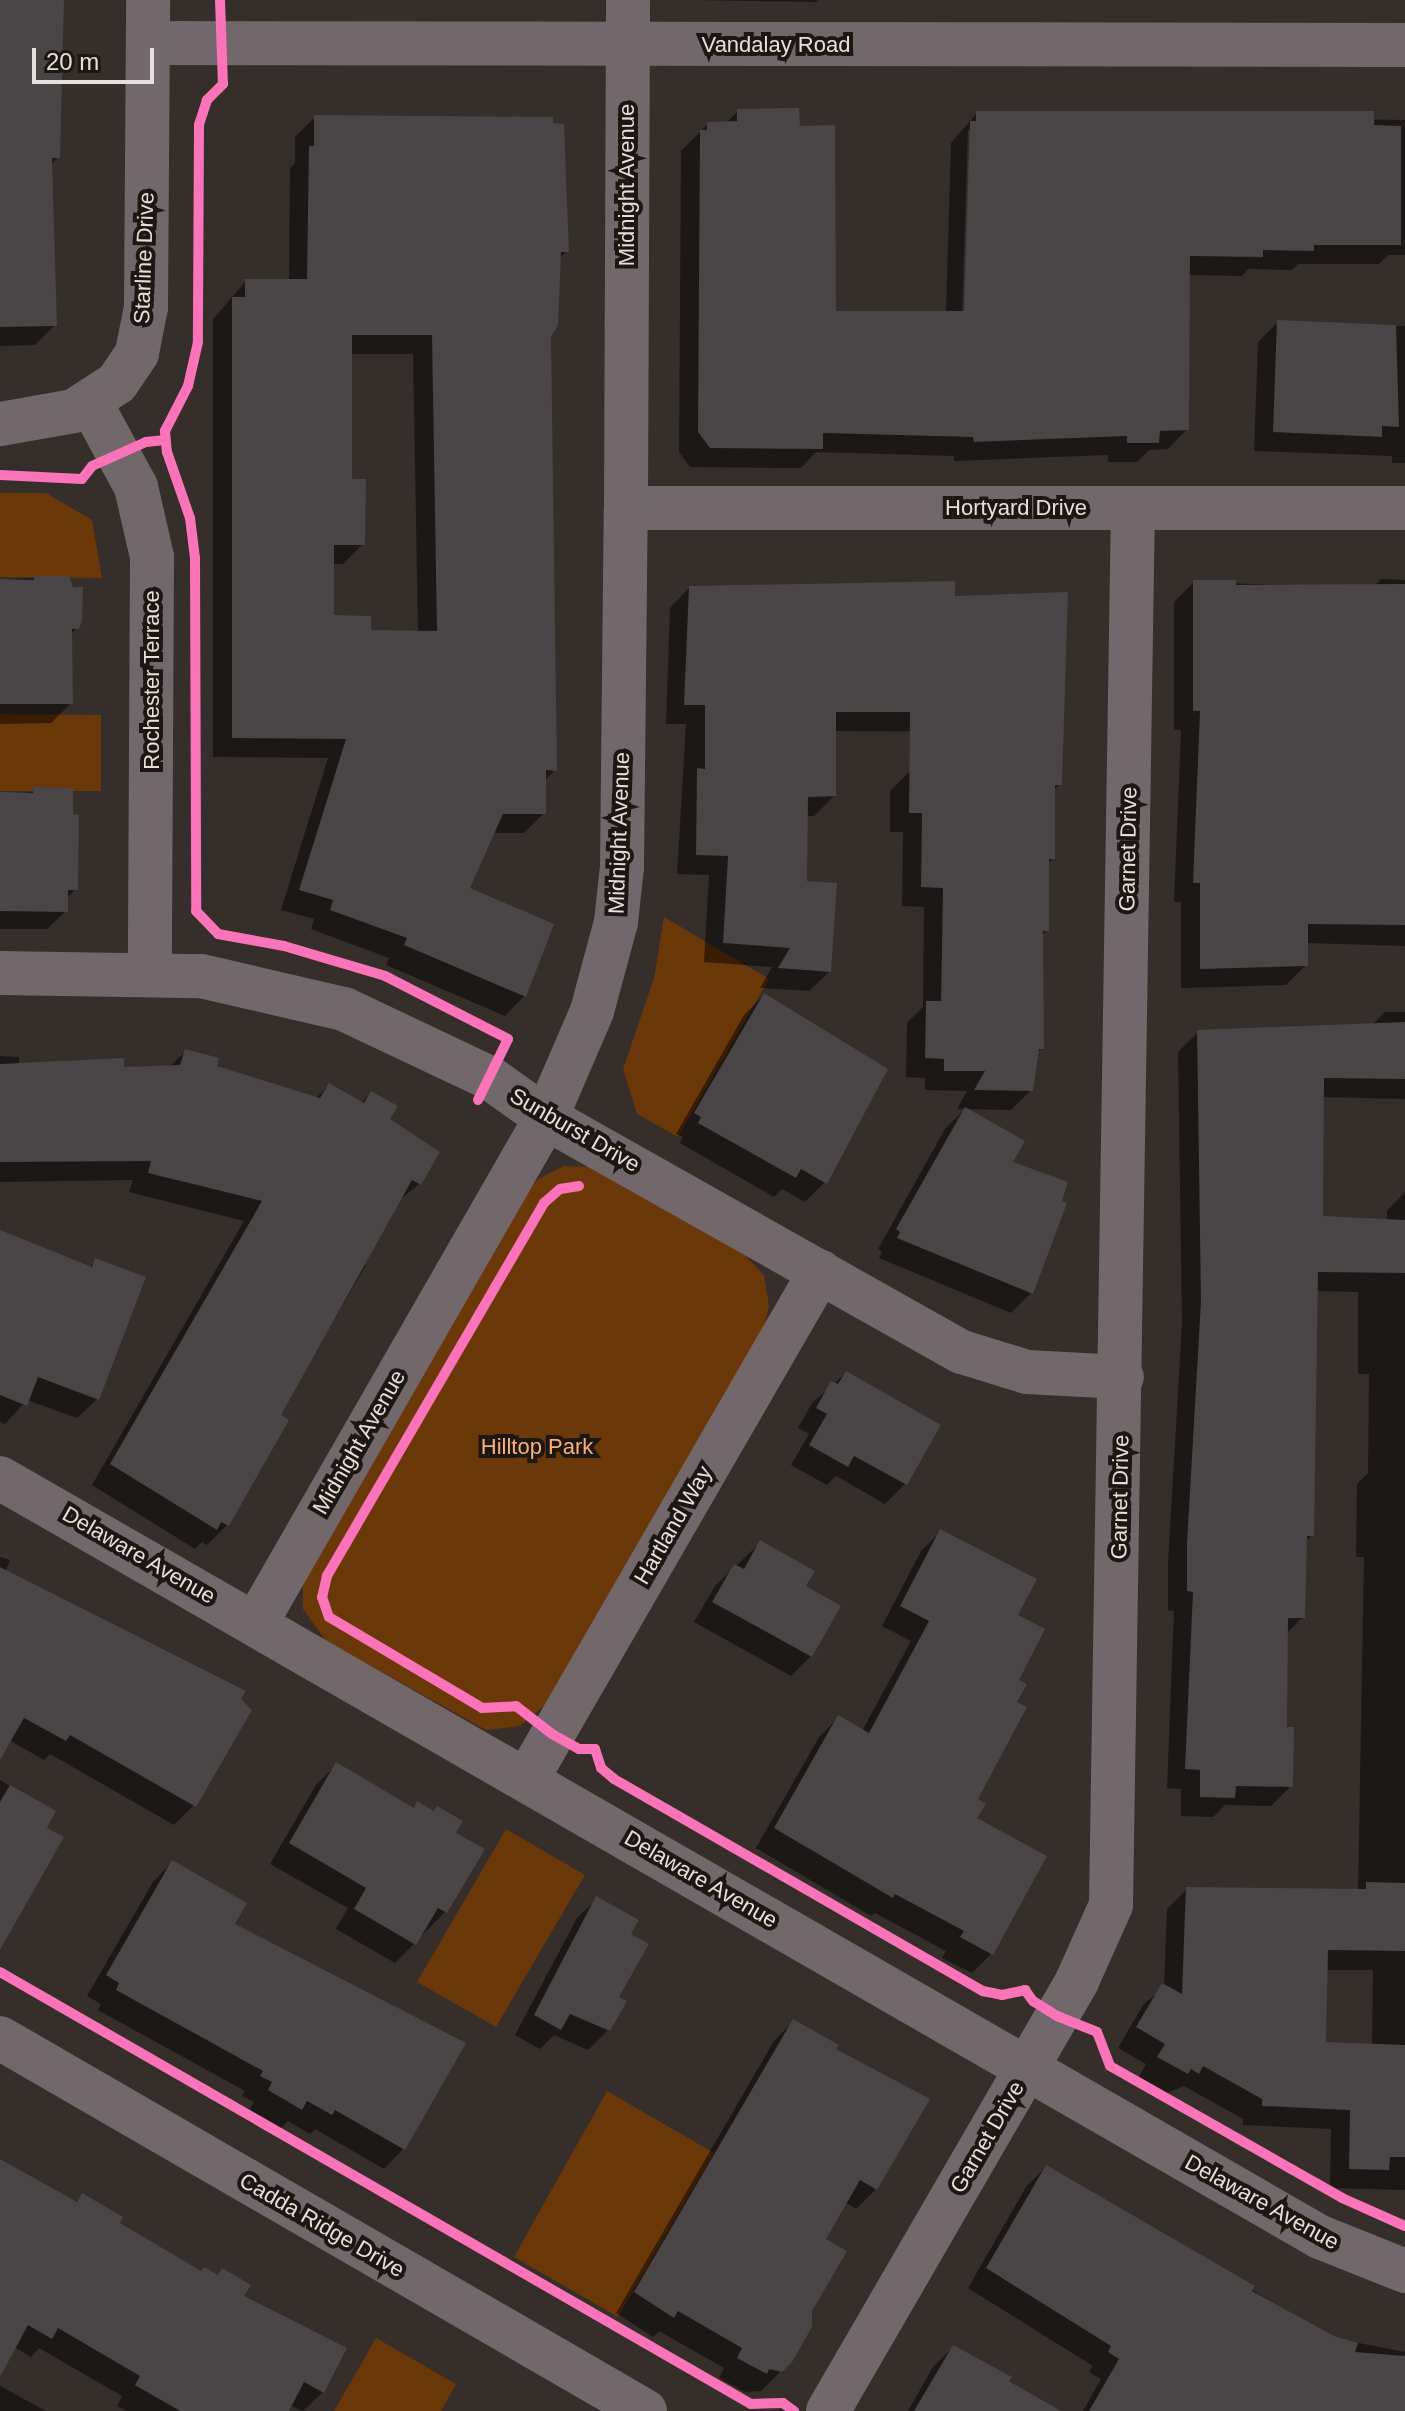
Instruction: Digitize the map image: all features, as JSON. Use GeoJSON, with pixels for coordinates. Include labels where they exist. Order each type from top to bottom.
{"type":"FeatureCollection","features":[{"type":"Feature","properties":{"kind":"street","name":"Starline Drive"},"geometry":{"type":"LineString","coordinates":[[0,424],[41,420],[90,402],[129,368],[144,323],[148,0]]}},
{"type":"Feature","properties":{"kind":"street","name":"Midnight Avenue"},"geometry":{"type":"LineString","coordinates":[[256,1623],[546,1118],[592,1011],[616,922],[622,867],[628,0]]}},
{"type":"Feature","properties":{"kind":"street","name":"Vandalay Road"},"geometry":{"type":"LineString","coordinates":[[148,43],[1405,45]]}},
{"type":"Feature","properties":{"kind":"street","name":"Rochester Terrace"},"geometry":{"type":"LineString","coordinates":[[90,402],[136,487],[150,535],[150,972]]}},
{"type":"Feature","properties":{"kind":"street","name":"Hortyard Drive"},"geometry":{"type":"LineString","coordinates":[[626,508],[1405,508]]}},
{"type":"Feature","properties":{"kind":"street","name":"Garnet Drive"},"geometry":{"type":"LineString","coordinates":[[828,2411],[1094,1947],[1115,1877],[1133,509]]}},
{"type":"Feature","properties":{"kind":"street","name":"Sunburst Drive"},"geometry":{"type":"LineString","coordinates":[[0,973],[150,972],[245,983],[344,1009],[490,1078],[546,1118],[982,1361],[1027,1372],[1122,1377]]}},
{"type":"Feature","properties":{"kind":"street","name":"Hartland Way"},"geometry":{"type":"LineString","coordinates":[[527,1779],[820,1272]]}},
{"type":"Feature","properties":{"kind":"street","name":"Delaware Avenue"},"geometry":{"type":"LineString","coordinates":[[0,1478],[1320,2237],[1405,2271]]}},
{"type":"Feature","properties":{"kind":"street","name":"Cadda Ridge Drive"},"geometry":{"type":"LineString","coordinates":[[0,2038],[645,2411]]}},
{"type":"Feature","properties":{"kind":"green space"},"geometry":{"type":"Polygon","coordinates":[[[0,493],[46,493],[92,520],[102,578],[0,577],[0,493]]]}},
{"type":"Feature","properties":{"kind":"green space"},"geometry":{"type":"Polygon","coordinates":[[[0,714],[101,715],[101,791],[0,791],[0,714]]]}},
{"type":"Feature","properties":{"kind":"green space"},"geometry":{"type":"Polygon","coordinates":[[[664,917],[769,979],[678,1137],[637,1114],[623,1069],[654,978],[664,917]]]}},
{"type":"Feature","properties":{"kind":"green space","name":"Hilltop Park"},"geometry":{"type":"Polygon","coordinates":[[[564,1166],[589,1167],[742,1252],[764,1275],[769,1306],[765,1325],[545,1705],[520,1726],[486,1730],[326,1641],[303,1609],[303,1583],[526,1194],[538,1179],[564,1166]]]}},
{"type":"Feature","properties":{"kind":"green space"},"geometry":{"type":"Polygon","coordinates":[[[506,1829],[585,1875],[496,2027],[417,1982],[506,1829]]]}},
{"type":"Feature","properties":{"kind":"green space"},"geometry":{"type":"Polygon","coordinates":[[[607,2091],[714,2153],[618,2317],[514,2257],[607,2091]]]}},
{"type":"Feature","properties":{"kind":"green space"},"geometry":{"type":"Polygon","coordinates":[[[376,2338],[456,2384],[441,2411],[334,2411],[376,2338]]]}},
{"type":"Feature","properties":{"kind":"building"},"geometry":{"type":"Polygon","coordinates":[[[0,0],[64,0],[60,158],[52,158],[57,326],[0,327],[0,0]]]}},
{"type":"Feature","properties":{"kind":"building"},"geometry":{"type":"Polygon","coordinates":[[[799,108],[800,126],[835,125],[836,311],[964,311],[970,121],[976,121],[976,111],[1374,111],[1374,125],[1401,126],[1401,245],[1314,245],[1314,251],[1263,250],[1263,257],[1190,256],[1189,430],[1160,431],[1159,443],[1127,443],[1127,436],[974,442],[973,437],[823,433],[823,449],[710,448],[698,432],[700,130],[707,130],[707,122],[737,121],[737,109],[799,108]]]}},
{"type":"Feature","properties":{"kind":"building"},"geometry":{"type":"Polygon","coordinates":[[[314,115],[553,117],[553,123],[564,124],[569,252],[561,252],[558,325],[551,337],[557,771],[546,770],[546,814],[503,814],[470,888],[554,924],[526,997],[404,945],[407,938],[330,910],[333,900],[299,890],[346,739],[232,738],[232,297],[245,297],[245,279],[307,279],[309,146],[314,146],[314,115]],[[352,335],[352,479],[366,479],[365,545],[334,545],[334,615],[371,616],[371,630],[437,631],[432,335],[352,335]]]}},
{"type":"Feature","properties":{"kind":"building"},"geometry":{"type":"Polygon","coordinates":[[[1277,320],[1396,325],[1399,427],[1382,426],[1382,437],[1273,432],[1277,320]]]}},
{"type":"Feature","properties":{"kind":"building"},"geometry":{"type":"Polygon","coordinates":[[[34,576],[69,576],[73,587],[83,587],[82,621],[79,629],[72,629],[73,704],[0,704],[0,579],[34,580],[34,576]]]}},
{"type":"Feature","properties":{"kind":"building"},"geometry":{"type":"Polygon","coordinates":[[[1193,580],[1236,580],[1236,585],[1405,584],[1405,925],[1308,924],[1308,966],[1200,969],[1200,883],[1193,883],[1200,711],[1193,711],[1193,580]]]}},
{"type":"Feature","properties":{"kind":"building"},"geometry":{"type":"Polygon","coordinates":[[[955,581],[955,596],[1068,592],[1062,785],[1055,785],[1055,859],[1049,859],[1049,931],[1043,931],[1044,1049],[1039,1049],[1033,1091],[974,1090],[985,1071],[944,1071],[944,1059],[925,1058],[926,1001],[941,1001],[943,888],[921,887],[922,813],[909,813],[910,712],[836,712],[836,796],[808,797],[807,881],[837,883],[831,972],[778,968],[790,948],[723,943],[728,856],[696,855],[697,768],[705,769],[705,705],[684,705],[689,586],[955,581]]]}},
{"type":"Feature","properties":{"kind":"building"},"geometry":{"type":"Polygon","coordinates":[[[33,787],[73,788],[73,814],[79,815],[78,890],[68,890],[68,912],[0,911],[0,792],[33,793],[33,787]]]}},
{"type":"Feature","properties":{"kind":"building"},"geometry":{"type":"Polygon","coordinates":[[[764,993],[888,1069],[827,1184],[801,1169],[796,1178],[698,1123],[701,1117],[694,1113],[764,993]]]}},
{"type":"Feature","properties":{"kind":"building"},"geometry":{"type":"Polygon","coordinates":[[[1405,1022],[1405,1079],[1324,1078],[1323,1216],[1405,1220],[1405,1273],[1318,1272],[1314,1536],[1307,1536],[1305,1618],[1288,1618],[1287,1727],[1294,1727],[1293,1787],[1236,1786],[1235,1798],[1200,1797],[1200,1770],[1185,1769],[1193,1592],[1187,1591],[1187,1543],[1201,1301],[1197,1030],[1405,1022]]]}},
{"type":"Feature","properties":{"kind":"building"},"geometry":{"type":"Polygon","coordinates":[[[185,1049],[219,1058],[217,1066],[320,1098],[329,1083],[364,1103],[371,1091],[398,1106],[390,1119],[440,1152],[421,1185],[412,1180],[281,1415],[289,1420],[229,1526],[221,1522],[217,1530],[110,1464],[262,1201],[148,1173],[151,1161],[0,1162],[0,1064],[124,1058],[124,1067],[180,1065],[185,1049]]]}},
{"type":"Feature","properties":{"kind":"building"},"geometry":{"type":"Polygon","coordinates":[[[965,1107],[1025,1141],[1013,1162],[1068,1182],[1062,1201],[1067,1203],[1033,1294],[897,1238],[900,1232],[896,1229],[965,1107]]]}},
{"type":"Feature","properties":{"kind":"building"},"geometry":{"type":"Polygon","coordinates":[[[0,1230],[92,1267],[95,1258],[146,1277],[99,1400],[38,1377],[27,1406],[0,1395],[0,1230]]]}},
{"type":"Feature","properties":{"kind":"building"},"geometry":{"type":"Polygon","coordinates":[[[846,1371],[941,1425],[907,1485],[854,1456],[848,1467],[809,1445],[827,1414],[816,1408],[831,1381],[838,1384],[846,1371]]]}},
{"type":"Feature","properties":{"kind":"building"},"geometry":{"type":"Polygon","coordinates":[[[940,1529],[1037,1579],[1018,1615],[1045,1629],[1019,1680],[1027,1684],[1017,1702],[1027,1707],[978,1799],[986,1804],[977,1818],[1047,1856],[993,1955],[960,1937],[964,1931],[895,1894],[893,1898],[774,1828],[838,1715],[869,1733],[929,1621],[900,1606],[940,1529]]]}},
{"type":"Feature","properties":{"kind":"building"},"geometry":{"type":"Polygon","coordinates":[[[760,1540],[815,1571],[806,1586],[841,1606],[812,1657],[712,1602],[734,1564],[744,1569],[760,1540]]]}},
{"type":"Feature","properties":{"kind":"building"},"geometry":{"type":"Polygon","coordinates":[[[0,1567],[246,1691],[241,1699],[252,1710],[196,1807],[70,1735],[66,1741],[24,1718],[0,1760],[0,1567]]]}},
{"type":"Feature","properties":{"kind":"building"},"geometry":{"type":"Polygon","coordinates":[[[336,1762],[414,1808],[417,1801],[434,1811],[437,1806],[463,1821],[456,1833],[485,1849],[447,1913],[438,1908],[416,1945],[354,1909],[366,1888],[289,1843],[336,1762]]]}},
{"type":"Feature","properties":{"kind":"building"},"geometry":{"type":"Polygon","coordinates":[[[10,1785],[56,1811],[47,1828],[64,1837],[0,1950],[0,1802],[10,1785]]]}},
{"type":"Feature","properties":{"kind":"building"},"geometry":{"type":"Polygon","coordinates":[[[172,1860],[247,1903],[235,1924],[466,2043],[405,2150],[335,2110],[332,2115],[307,2101],[302,2110],[268,2090],[272,2082],[260,2076],[263,2071],[116,1990],[119,1983],[106,1975],[172,1860]]]}},
{"type":"Feature","properties":{"kind":"building"},"geometry":{"type":"Polygon","coordinates":[[[1366,1882],[1405,1883],[1405,1951],[1328,1950],[1326,2042],[1405,2045],[1405,2157],[1390,2157],[1389,2170],[1349,2169],[1350,2110],[1262,2106],[1262,2099],[1203,2066],[1199,2074],[1191,2069],[1188,2074],[1157,2057],[1165,2044],[1136,2027],[1162,1983],[1182,1994],[1186,1887],[1366,1889],[1366,1882]]]}},
{"type":"Feature","properties":{"kind":"building"},"geometry":{"type":"Polygon","coordinates":[[[596,1896],[639,1920],[631,1934],[649,1944],[619,1997],[627,2001],[610,2031],[570,2014],[561,2030],[534,2015],[596,1896]]]}},
{"type":"Feature","properties":{"kind":"building"},"geometry":{"type":"Polygon","coordinates":[[[793,2019],[839,2045],[836,2049],[930,2099],[877,2190],[860,2180],[826,2239],[847,2251],[812,2311],[812,2327],[792,2362],[782,2372],[769,2369],[767,2374],[737,2358],[742,2348],[678,2311],[674,2318],[634,2292],[793,2019]]]}},
{"type":"Feature","properties":{"kind":"building"},"geometry":{"type":"Polygon","coordinates":[[[0,2159],[77,2202],[82,2193],[123,2217],[120,2223],[201,2271],[204,2267],[218,2275],[222,2268],[251,2285],[244,2296],[347,2348],[324,2393],[304,2382],[289,2411],[180,2411],[135,2385],[140,2376],[58,2328],[52,2339],[28,2325],[0,2377],[0,2159]]]}},
{"type":"Feature","properties":{"kind":"building"},"geometry":{"type":"Polygon","coordinates":[[[1046,2165],[1255,2286],[1252,2291],[1334,2336],[1358,2343],[1355,2352],[1405,2356],[1405,2411],[1089,2411],[1119,2359],[1108,2352],[1111,2346],[986,2268],[1046,2165]]]}},
{"type":"Feature","properties":{"kind":"building"},"geometry":{"type":"Polygon","coordinates":[[[953,2345],[1012,2377],[1009,2381],[1061,2411],[914,2411],[953,2345]]]}},
{"type":"Feature","properties":{"kind":"cycle path"},"geometry":{"type":"LineString","coordinates":[[220,0],[223,84],[207,100],[199,125],[198,342],[188,386],[165,431],[167,452],[190,518],[195,558],[196,911],[218,934],[284,946],[385,976],[508,1039],[478,1100]]}},
{"type":"Feature","properties":{"kind":"cycle path"},"geometry":{"type":"LineString","coordinates":[[0,475],[82,479],[92,466],[146,442],[165,440]]}},
{"type":"Feature","properties":{"kind":"cycle path"},"geometry":{"type":"LineString","coordinates":[[579,1186],[560,1189],[544,1203],[327,1576],[322,1597],[329,1617],[482,1708],[516,1706],[552,1734],[579,1749],[595,1749],[601,1768],[614,1779],[983,1991],[1002,1995],[1025,1990],[1033,2001],[1057,2016],[1097,2032],[1110,2066],[1342,2198],[1405,2226]]}},
{"type":"Feature","properties":{"kind":"cycle path"},"geometry":{"type":"LineString","coordinates":[[0,1972],[751,2404],[783,2403],[794,2411]]}}]}
